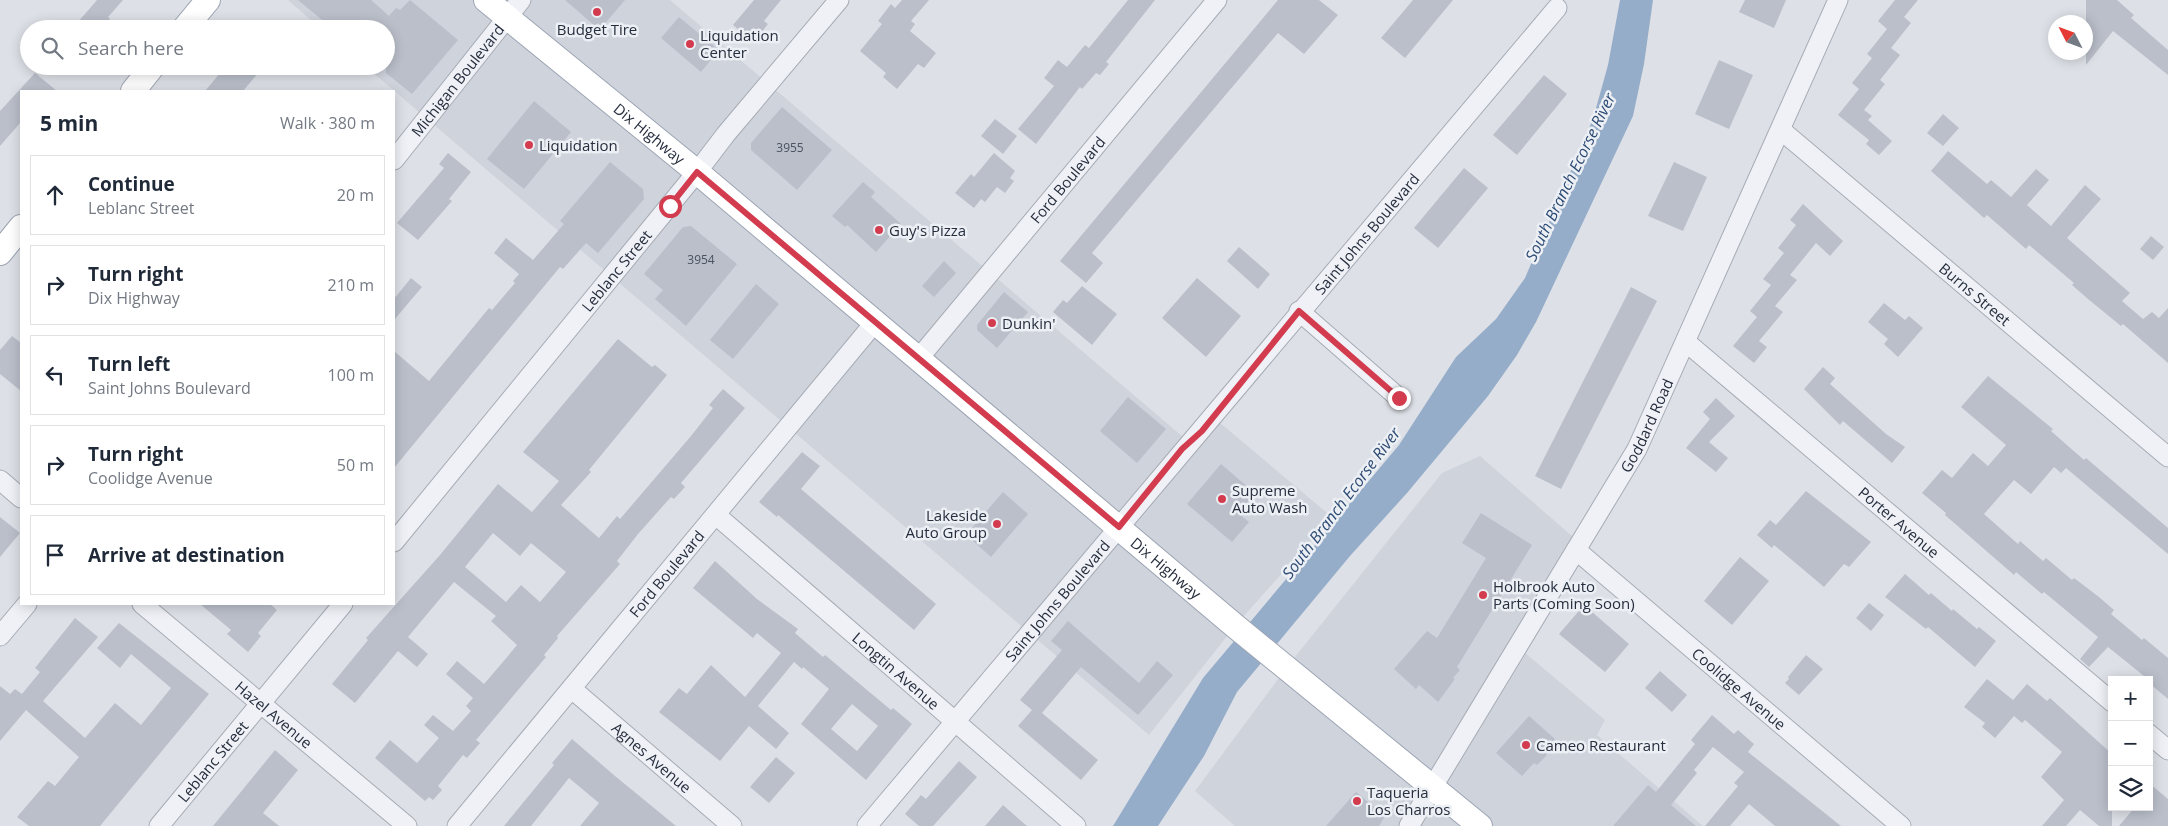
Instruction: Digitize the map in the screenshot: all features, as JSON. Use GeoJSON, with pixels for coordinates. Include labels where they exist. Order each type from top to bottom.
{"type":"FeatureCollection","features":[{"type":"Feature","properties":{"kind":"main road"},"geometry":{"type":"LineString","coordinates":[[191,20],[208,0]]}},
{"type":"Feature","properties":{"kind":"main road","name":"Dix Highway"},"geometry":{"type":"LineString","coordinates":[[486,0],[515,9],[697,172],[1235,626],[1480,826]]}},
{"type":"Feature","properties":{"kind":"main road"},"geometry":{"type":"LineString","coordinates":[[134,90],[146,75]]}},
{"type":"Feature","properties":{"kind":"main road"},"geometry":{"type":"LineString","coordinates":[[0,253],[20,228]]}},
{"type":"Feature","properties":{"kind":"street","name":"Leblanc Street"},"geometry":{"type":"LineString","coordinates":[[395,541],[726,134],[839,0]]}},
{"type":"Feature","properties":{"kind":"street","name":"Ford Boulevard"},"geometry":{"type":"LineString","coordinates":[[919,358],[1217,0]]}},
{"type":"Feature","properties":{"kind":"street","name":"Goddard Road"},"geometry":{"type":"LineString","coordinates":[[1409,826],[1637,448],[1838,0]]}},
{"type":"Feature","properties":{"kind":"street","name":"Saint Johns Boulevard"},"geometry":{"type":"LineString","coordinates":[[867,826],[1119,527],[1182,449],[1202,431],[1299,311],[1557,8]]}},
{"type":"Feature","properties":{"kind":"street","name":"Michigan Boulevard"},"geometry":{"type":"LineString","coordinates":[[395,159],[515,9]]}},
{"type":"Feature","properties":{"kind":"street","name":"Burns Street"},"geometry":{"type":"LineString","coordinates":[[1780,130],[2168,458]]}},
{"type":"Feature","properties":{"kind":"street"},"geometry":{"type":"LineString","coordinates":[[1299,311],[1399,398]]}},
{"type":"Feature","properties":{"kind":"street","name":"Ford Boulevard"},"geometry":{"type":"LineString","coordinates":[[457,826],[876,322]]}},
{"type":"Feature","properties":{"kind":"street","name":"Porter Avenue"},"geometry":{"type":"LineString","coordinates":[[1686,342],[2108,699]]}},
{"type":"Feature","properties":{"kind":"street"},"geometry":{"type":"LineString","coordinates":[[0,480],[20,497]]}},
{"type":"Feature","properties":{"kind":"street","name":"Longtin Avenue"},"geometry":{"type":"LineString","coordinates":[[716,515],[1076,826]]}},
{"type":"Feature","properties":{"kind":"street","name":"Coolidge Avenue"},"geometry":{"type":"LineString","coordinates":[[1576,550],[1901,826]]}},
{"type":"Feature","properties":{"kind":"street"},"geometry":{"type":"LineString","coordinates":[[0,636],[26,605]]}},
{"type":"Feature","properties":{"kind":"street","name":"Hazel Avenue"},"geometry":{"type":"LineString","coordinates":[[143,605],[407,826]]}},
{"type":"Feature","properties":{"kind":"street","name":"Leblanc Street"},"geometry":{"type":"LineString","coordinates":[[159,826],[342,605]]}},
{"type":"Feature","properties":{"kind":"street","name":"Agnes Avenue"},"geometry":{"type":"LineString","coordinates":[[572,689],[732,826]]}},
{"type":"Feature","properties":{"kind":"street"},"geometry":{"type":"LineString","coordinates":[[2153,737],[2168,750]]}},
{"type":"Feature","properties":{"kind":"shaded area"},"geometry":{"type":"Polygon","coordinates":[[[288,0],[670,0],[1189,442],[1213,417],[1332,517],[1235,626],[1149,735],[376,75],[395,75],[395,20],[311,20],[288,0]]]}},
{"type":"Feature","properties":{"kind":"shaded area"},"geometry":{"type":"Polygon","coordinates":[[[1480,456],[1580,543],[1518,647],[1605,720],[1597,735],[1703,826],[1235,826],[1195,791],[1287,667],[1442,473],[1480,456]]]}},
{"type":"Feature","properties":{"kind":"water","name":"South Branch Ecorse River"},"geometry":{"type":"Polygon","coordinates":[[[1620,0],[1653,0],[1644,64],[1633,116],[1536,322],[1517,355],[1488,396],[1407,493],[1350,556],[1237,692],[1204,756],[1158,826],[1113,826],[1203,678],[1399,445],[1456,357],[1496,319],[1525,278],[1593,119],[1608,65],[1620,0]]]}},
{"type":"Feature","properties":{"kind":"building"},"geometry":{"type":"Polygon","coordinates":[[[97,0],[123,0],[108,17],[109,20],[80,20],[97,0]]]}},
{"type":"Feature","properties":{"kind":"building"},"geometry":{"type":"Polygon","coordinates":[[[298,0],[371,0],[389,16],[396,8],[400,10],[410,0],[458,40],[412,94],[388,75],[395,75],[395,20],[322,20],[298,0]]]}},
{"type":"Feature","properties":{"kind":"building","name":"Budget Tire"},"geometry":{"type":"Polygon","coordinates":[[[565,0],[625,0],[602,27],[598,23],[595,26],[565,0]]]}},
{"type":"Feature","properties":{"kind":"building"},"geometry":{"type":"Polygon","coordinates":[[[754,0],[781,0],[764,21],[768,24],[754,42],[733,25],[754,0]]]}},
{"type":"Feature","properties":{"kind":"building"},"geometry":{"type":"Polygon","coordinates":[[[902,0],[929,0],[911,21],[915,24],[910,31],[936,53],[924,68],[918,64],[897,89],[883,77],[886,73],[860,51],[882,24],[878,21],[891,4],[895,8],[902,0]]]}},
{"type":"Feature","properties":{"kind":"building"},"geometry":{"type":"Polygon","coordinates":[[[1128,0],[1155,0],[1106,62],[1109,64],[1100,75],[1096,73],[1082,89],[1080,87],[1036,144],[1018,129],[1054,86],[1044,78],[1058,60],[1067,67],[1085,45],[1089,48],[1128,0]]]}},
{"type":"Feature","properties":{"kind":"building"},"geometry":{"type":"Polygon","coordinates":[[[1278,0],[1319,0],[1338,15],[1304,54],[1278,33],[1092,253],[1103,263],[1086,283],[1060,261],[1278,0]]]}},
{"type":"Feature","properties":{"kind":"building"},"geometry":{"type":"Polygon","coordinates":[[[1413,0],[1453,0],[1405,58],[1381,38],[1413,0]]]}},
{"type":"Feature","properties":{"kind":"building"},"geometry":{"type":"Polygon","coordinates":[[[1745,0],[1786,0],[1774,28],[1739,12],[1745,0]]]}},
{"type":"Feature","properties":{"kind":"building"},"geometry":{"type":"Polygon","coordinates":[[[1895,0],[1918,0],[1904,17],[1911,23],[1891,48],[1900,55],[1880,80],[1885,84],[1864,110],[1872,116],[1868,120],[1892,141],[1879,155],[1866,144],[1869,140],[1838,115],[1859,89],[1852,83],[1872,58],[1867,54],[1887,29],[1878,21],[1895,0]]]}},
{"type":"Feature","properties":{"kind":"building"},"geometry":{"type":"Polygon","coordinates":[[[2086,0],[2117,0],[2134,15],[2131,18],[2168,50],[2168,75],[2113,31],[2093,56],[2093,15],[2086,15],[2086,0]]]}},
{"type":"Feature","properties":{"kind":"building","name":"Liquidation Center"},"geometry":{"type":"Polygon","coordinates":[[[679,17],[719,50],[701,72],[661,38],[679,17]]]}},
{"type":"Feature","properties":{"kind":"building"},"geometry":{"type":"Polygon","coordinates":[[[1719,60],[1753,75],[1729,129],[1695,114],[1719,60]]]}},
{"type":"Feature","properties":{"kind":"building"},"geometry":{"type":"Polygon","coordinates":[[[33,75],[37,75],[56,90],[20,90],[20,123],[0,146],[0,111],[33,75]]]}},
{"type":"Feature","properties":{"kind":"building"},"geometry":{"type":"Polygon","coordinates":[[[218,75],[256,75],[244,90],[206,90],[218,75]]]}},
{"type":"Feature","properties":{"kind":"building"},"geometry":{"type":"Polygon","coordinates":[[[1544,75],[1567,94],[1517,155],[1493,135],[1544,75]]]}},
{"type":"Feature","properties":{"kind":"building","name":"Liquidation"},"geometry":{"type":"Polygon","coordinates":[[[534,101],[571,132],[524,189],[487,159],[534,101]]]}},
{"type":"Feature","properties":{"kind":"building"},"geometry":{"type":"Polygon","coordinates":[[[782,107],[832,150],[797,190],[751,150],[751,143],[782,107]]]}},
{"type":"Feature","properties":{"kind":"building"},"geometry":{"type":"Polygon","coordinates":[[[1943,114],[1959,128],[1943,146],[1927,133],[1943,114]]]}},
{"type":"Feature","properties":{"kind":"building"},"geometry":{"type":"Polygon","coordinates":[[[995,119],[1017,136],[1003,154],[981,136],[995,119]]]}},
{"type":"Feature","properties":{"kind":"building"},"geometry":{"type":"Polygon","coordinates":[[[1948,151],[1987,184],[1991,180],[2011,197],[2036,169],[2049,180],[2027,205],[2051,226],[2085,185],[2101,199],[2067,238],[2130,293],[2122,301],[2143,319],[2152,312],[2159,318],[2168,308],[2168,363],[2123,324],[2121,326],[2088,299],[2072,285],[2074,283],[2029,245],[2026,249],[1987,215],[1984,218],[1931,171],[1948,151]]]}},
{"type":"Feature","properties":{"kind":"building"},"geometry":{"type":"Polygon","coordinates":[[[448,153],[471,172],[449,199],[452,201],[418,240],[397,223],[444,168],[439,164],[448,153]]]}},
{"type":"Feature","properties":{"kind":"building"},"geometry":{"type":"Polygon","coordinates":[[[994,153],[1015,171],[1010,178],[1014,181],[1005,193],[997,187],[985,202],[981,199],[974,208],[955,193],[971,174],[974,177],[994,153]]]}},
{"type":"Feature","properties":{"kind":"building"},"geometry":{"type":"Polygon","coordinates":[[[610,162],[643,189],[644,199],[598,253],[586,243],[563,269],[560,267],[395,467],[395,352],[429,381],[489,308],[492,310],[515,283],[513,281],[519,274],[494,253],[506,238],[533,260],[564,224],[560,221],[610,162]]]}},
{"type":"Feature","properties":{"kind":"building"},"geometry":{"type":"Polygon","coordinates":[[[1674,162],[1707,177],[1683,231],[1648,216],[1674,162]]]}},
{"type":"Feature","properties":{"kind":"building"},"geometry":{"type":"Polygon","coordinates":[[[1464,168],[1488,188],[1438,248],[1414,228],[1464,168]]]}},
{"type":"Feature","properties":{"kind":"building"},"geometry":{"type":"Polygon","coordinates":[[[863,182],[875,192],[871,197],[901,224],[876,252],[847,225],[845,227],[832,216],[863,182]]]}},
{"type":"Feature","properties":{"kind":"building"},"geometry":{"type":"Polygon","coordinates":[[[1803,204],[1843,241],[1830,256],[1816,243],[1790,275],[1797,280],[1775,306],[1783,312],[1759,341],[1767,347],[1754,363],[1733,346],[1757,317],[1750,311],[1771,285],[1763,279],[1784,253],[1778,248],[1796,225],[1790,220],[1803,204]]]}},
{"type":"Feature","properties":{"kind":"building"},"geometry":{"type":"Polygon","coordinates":[[[691,226],[737,264],[686,326],[655,299],[663,290],[644,274],[683,227],[691,226]]]}},
{"type":"Feature","properties":{"kind":"building"},"geometry":{"type":"Polygon","coordinates":[[[2151,236],[2164,247],[2153,260],[2140,249],[2151,236]]]}},
{"type":"Feature","properties":{"kind":"building"},"geometry":{"type":"Polygon","coordinates":[[[1239,247],[1270,274],[1258,289],[1227,261],[1239,247]]]}},
{"type":"Feature","properties":{"kind":"building"},"geometry":{"type":"Polygon","coordinates":[[[944,261],[956,273],[934,297],[922,286],[944,261]]]}},
{"type":"Feature","properties":{"kind":"building"},"geometry":{"type":"Polygon","coordinates":[[[411,278],[422,287],[395,319],[395,298],[411,278]]]}},
{"type":"Feature","properties":{"kind":"building"},"geometry":{"type":"Polygon","coordinates":[[[1197,278],[1241,316],[1206,357],[1162,318],[1197,278]]]}},
{"type":"Feature","properties":{"kind":"building"},"geometry":{"type":"Polygon","coordinates":[[[756,284],[779,304],[733,359],[710,340],[756,284]]]}},
{"type":"Feature","properties":{"kind":"building"},"geometry":{"type":"Polygon","coordinates":[[[1082,286],[1117,314],[1092,345],[1053,312],[1063,300],[1067,303],[1082,286]]]}},
{"type":"Feature","properties":{"kind":"building"},"geometry":{"type":"Polygon","coordinates":[[[1631,287],[1657,301],[1561,489],[1535,476],[1631,287]]]}},
{"type":"Feature","properties":{"kind":"building"},"geometry":{"type":"Polygon","coordinates":[[[1004,292],[1028,312],[997,348],[977,330],[977,325],[1004,292]]]}},
{"type":"Feature","properties":{"kind":"building"},"geometry":{"type":"Polygon","coordinates":[[[1884,303],[1905,320],[1909,316],[1923,328],[1898,357],[1884,344],[1888,339],[1868,322],[1884,303]]]}},
{"type":"Feature","properties":{"kind":"building"},"geometry":{"type":"Polygon","coordinates":[[[12,336],[20,342],[20,390],[0,374],[0,350],[12,336]]]}},
{"type":"Feature","properties":{"kind":"building"},"geometry":{"type":"Polygon","coordinates":[[[618,339],[652,367],[655,365],[667,375],[589,470],[591,472],[561,505],[599,538],[617,516],[620,519],[691,436],[713,408],[709,405],[723,389],[745,408],[681,483],[685,487],[674,499],[671,497],[638,534],[617,561],[620,564],[557,636],[558,638],[544,655],[546,657],[476,740],[480,743],[467,758],[463,755],[438,786],[442,790],[433,800],[429,797],[425,801],[375,758],[390,740],[417,763],[439,738],[424,725],[433,715],[453,731],[471,711],[466,706],[473,698],[446,674],[457,661],[484,684],[517,645],[491,621],[496,616],[454,582],[408,637],[428,654],[417,667],[398,651],[355,703],[332,684],[368,640],[366,638],[440,555],[498,484],[532,512],[559,481],[523,452],[618,339]],[[493,533],[465,567],[506,602],[521,585],[540,602],[566,572],[531,543],[520,556],[493,533]]]}},
{"type":"Feature","properties":{"kind":"building"},"geometry":{"type":"Polygon","coordinates":[[[1823,367],[1835,378],[1830,384],[1886,434],[1905,447],[1892,463],[1843,421],[1840,425],[1804,389],[1823,367]]]}},
{"type":"Feature","properties":{"kind":"building"},"geometry":{"type":"Polygon","coordinates":[[[1988,376],[2053,429],[2051,431],[2084,460],[2086,458],[2168,528],[2168,554],[2066,468],[2061,473],[2054,467],[2031,494],[2014,480],[1984,514],[2018,544],[2020,541],[2043,561],[2046,558],[2072,580],[2074,578],[2099,597],[2114,610],[2111,614],[2142,640],[2144,638],[2168,658],[2168,699],[2153,686],[2153,676],[2144,676],[2108,647],[2089,667],[2080,659],[2098,637],[2044,592],[2042,594],[2016,572],[2014,575],[1922,493],[1942,470],[1952,478],[1973,453],[1988,466],[2006,445],[1961,407],[1988,376]]]}},
{"type":"Feature","properties":{"kind":"building"},"geometry":{"type":"Polygon","coordinates":[[[1128,397],[1166,429],[1137,463],[1100,431],[1128,397]]]}},
{"type":"Feature","properties":{"kind":"building"},"geometry":{"type":"Polygon","coordinates":[[[1716,398],[1735,416],[1709,442],[1728,458],[1716,472],[1686,448],[1710,419],[1703,412],[1716,398]]]}},
{"type":"Feature","properties":{"kind":"building"},"geometry":{"type":"Polygon","coordinates":[[[802,452],[820,466],[801,489],[936,604],[914,630],[778,515],[777,517],[759,502],[802,452]]]}},
{"type":"Feature","properties":{"kind":"building","name":"Supreme Auto Wash"},"geometry":{"type":"Polygon","coordinates":[[[1221,464],[1257,495],[1240,515],[1249,522],[1232,542],[1187,504],[1221,464]]]}},
{"type":"Feature","properties":{"kind":"building"},"geometry":{"type":"Polygon","coordinates":[[[1806,491],[1871,542],[1849,567],[1844,564],[1824,587],[1774,545],[1772,548],[1757,535],[1770,520],[1776,525],[1806,491]]]}},
{"type":"Feature","properties":{"kind":"building","name":"Lakeside Auto Group"},"geometry":{"type":"Polygon","coordinates":[[[1003,492],[1028,514],[991,557],[966,535],[1003,492]]]}},
{"type":"Feature","properties":{"kind":"building","name":"Holbrook Auto Parts (Coming Soon)"},"geometry":{"type":"Polygon","coordinates":[[[1481,513],[1532,545],[1457,667],[1460,670],[1453,678],[1455,679],[1438,702],[1419,685],[1416,689],[1394,669],[1427,631],[1437,638],[1486,558],[1462,543],[1481,513]]]}},
{"type":"Feature","properties":{"kind":"building"},"geometry":{"type":"Polygon","coordinates":[[[0,517],[20,533],[0,557],[0,517]]]}},
{"type":"Feature","properties":{"kind":"building"},"geometry":{"type":"Polygon","coordinates":[[[1740,557],[1769,581],[1732,625],[1704,601],[1740,557]]]}},
{"type":"Feature","properties":{"kind":"building"},"geometry":{"type":"Polygon","coordinates":[[[715,561],[757,599],[798,629],[795,633],[823,657],[825,655],[891,710],[893,708],[912,724],[866,780],[801,724],[829,689],[803,667],[802,669],[794,662],[758,706],[789,733],[776,749],[749,726],[720,761],[659,712],[679,688],[687,694],[711,665],[745,697],[781,653],[757,633],[753,638],[693,588],[715,561]],[[852,704],[831,729],[857,751],[878,726],[852,704]]]}},
{"type":"Feature","properties":{"kind":"building"},"geometry":{"type":"Polygon","coordinates":[[[1905,574],[1929,595],[1931,593],[1952,611],[1953,609],[1977,629],[1979,627],[1996,641],[1975,667],[1928,627],[1926,629],[1885,597],[1905,574]]]}},
{"type":"Feature","properties":{"kind":"building"},"geometry":{"type":"Polygon","coordinates":[[[1869,603],[1884,615],[1871,631],[1856,618],[1869,603]]]}},
{"type":"Feature","properties":{"kind":"building"},"geometry":{"type":"Polygon","coordinates":[[[201,605],[271,605],[277,610],[258,633],[261,636],[248,652],[227,634],[231,630],[201,605]]]}},
{"type":"Feature","properties":{"kind":"building"},"geometry":{"type":"Polygon","coordinates":[[[1584,605],[1629,644],[1605,672],[1559,634],[1584,605]]]}},
{"type":"Feature","properties":{"kind":"building"},"geometry":{"type":"Polygon","coordinates":[[[75,618],[98,637],[43,701],[85,738],[115,703],[141,725],[171,688],[131,654],[120,668],[97,648],[119,623],[209,694],[100,826],[29,826],[17,817],[48,781],[55,786],[79,757],[26,710],[0,741],[0,686],[10,694],[15,689],[22,694],[40,672],[35,668],[75,618]]]}},
{"type":"Feature","properties":{"kind":"building"},"geometry":{"type":"Polygon","coordinates":[[[1068,621],[1139,683],[1157,661],[1173,675],[1138,715],[1081,667],[1042,713],[1098,760],[1081,780],[1018,726],[1032,710],[1020,700],[1062,650],[1051,641],[1068,621]]]}},
{"type":"Feature","properties":{"kind":"building"},"geometry":{"type":"Polygon","coordinates":[[[1806,655],[1823,669],[1799,695],[1785,683],[1806,655]]]}},
{"type":"Feature","properties":{"kind":"building"},"geometry":{"type":"Polygon","coordinates":[[[1660,671],[1687,695],[1672,712],[1645,688],[1660,671]]]}},
{"type":"Feature","properties":{"kind":"building"},"geometry":{"type":"Polygon","coordinates":[[[1987,679],[2013,700],[2027,684],[2047,701],[2050,698],[2108,750],[2108,811],[2112,811],[2112,826],[2099,826],[2080,810],[2066,826],[2042,826],[2064,800],[2041,777],[2062,752],[2025,720],[2022,723],[2014,716],[1995,738],[1982,727],[1985,723],[1964,707],[1987,679]]]}},
{"type":"Feature","properties":{"kind":"building"},"geometry":{"type":"Polygon","coordinates":[[[1712,715],[1734,734],[1738,730],[1754,744],[1748,752],[1841,826],[1775,826],[1749,804],[1730,826],[1705,826],[1738,786],[1734,783],[1744,772],[1713,747],[1694,770],[1697,773],[1671,805],[1696,826],[1613,826],[1648,785],[1656,792],[1695,744],[1691,740],[1712,715]]]}},
{"type":"Feature","properties":{"kind":"building","name":"Cameo Restaurant"},"geometry":{"type":"Polygon","coordinates":[[[1529,716],[1555,739],[1544,752],[1547,755],[1537,765],[1534,763],[1522,776],[1496,753],[1529,716]]]}},
{"type":"Feature","properties":{"kind":"building"},"geometry":{"type":"Polygon","coordinates":[[[572,739],[676,826],[580,826],[599,803],[569,778],[531,826],[504,826],[554,765],[552,763],[572,739]]]}},
{"type":"Feature","properties":{"kind":"building"},"geometry":{"type":"Polygon","coordinates":[[[275,750],[298,770],[263,813],[279,826],[213,826],[275,750]]]}},
{"type":"Feature","properties":{"kind":"building"},"geometry":{"type":"Polygon","coordinates":[[[776,757],[795,773],[769,803],[750,787],[776,757]]]}},
{"type":"Feature","properties":{"kind":"building"},"geometry":{"type":"Polygon","coordinates":[[[959,761],[977,777],[933,826],[919,826],[905,814],[921,795],[926,799],[959,761]]]}},
{"type":"Feature","properties":{"kind":"building"},"geometry":{"type":"Polygon","coordinates":[[[2153,786],[2168,799],[2168,826],[2119,826],[2132,811],[2153,811],[2153,786]]]}},
{"type":"Feature","properties":{"kind":"building","name":"Taqueria Los Charros"},"geometry":{"type":"Polygon","coordinates":[[[1356,792],[1385,816],[1379,826],[1326,826],[1356,792]]]}},
{"type":"Feature","properties":{"kind":"building"},"geometry":{"type":"Polygon","coordinates":[[[1003,805],[1027,826],[985,826],[1003,805]]]}},
{"type":"Feature","properties":{"kind":"place","name":"Budget Tire"},"geometry":{"type":"Point","coordinates":[597,12]}},
{"type":"Feature","properties":{"kind":"place","name":"Liquidation Center"},"geometry":{"type":"Point","coordinates":[690,44]}},
{"type":"Feature","properties":{"kind":"place","name":"Liquidation"},"geometry":{"type":"Point","coordinates":[529,145]}},
{"type":"Feature","properties":{"kind":"place","name":"Guy's Pizza"},"geometry":{"type":"Point","coordinates":[879,230]}},
{"type":"Feature","properties":{"kind":"place","name":"Dunkin'"},"geometry":{"type":"Point","coordinates":[992,323]}},
{"type":"Feature","properties":{"kind":"place","name":"Supreme Auto Wash"},"geometry":{"type":"Point","coordinates":[1222,499]}},
{"type":"Feature","properties":{"kind":"place","name":"Lakeside Auto Group"},"geometry":{"type":"Point","coordinates":[997,524]}},
{"type":"Feature","properties":{"kind":"place","name":"Holbrook Auto Parts (Coming Soon)"},"geometry":{"type":"Point","coordinates":[1483,595]}},
{"type":"Feature","properties":{"kind":"place","name":"Cameo Restaurant"},"geometry":{"type":"Point","coordinates":[1526,745]}},
{"type":"Feature","properties":{"kind":"place","name":"Taqueria Los Charros"},"geometry":{"type":"Point","coordinates":[1357,801]}},
{"type":"Feature","properties":{"kind":"route"},"geometry":{"type":"LineString","coordinates":[[670,206],[697,172],[1119,527],[1182,449],[1202,431],[1299,311],[1399,398]]}}]}
